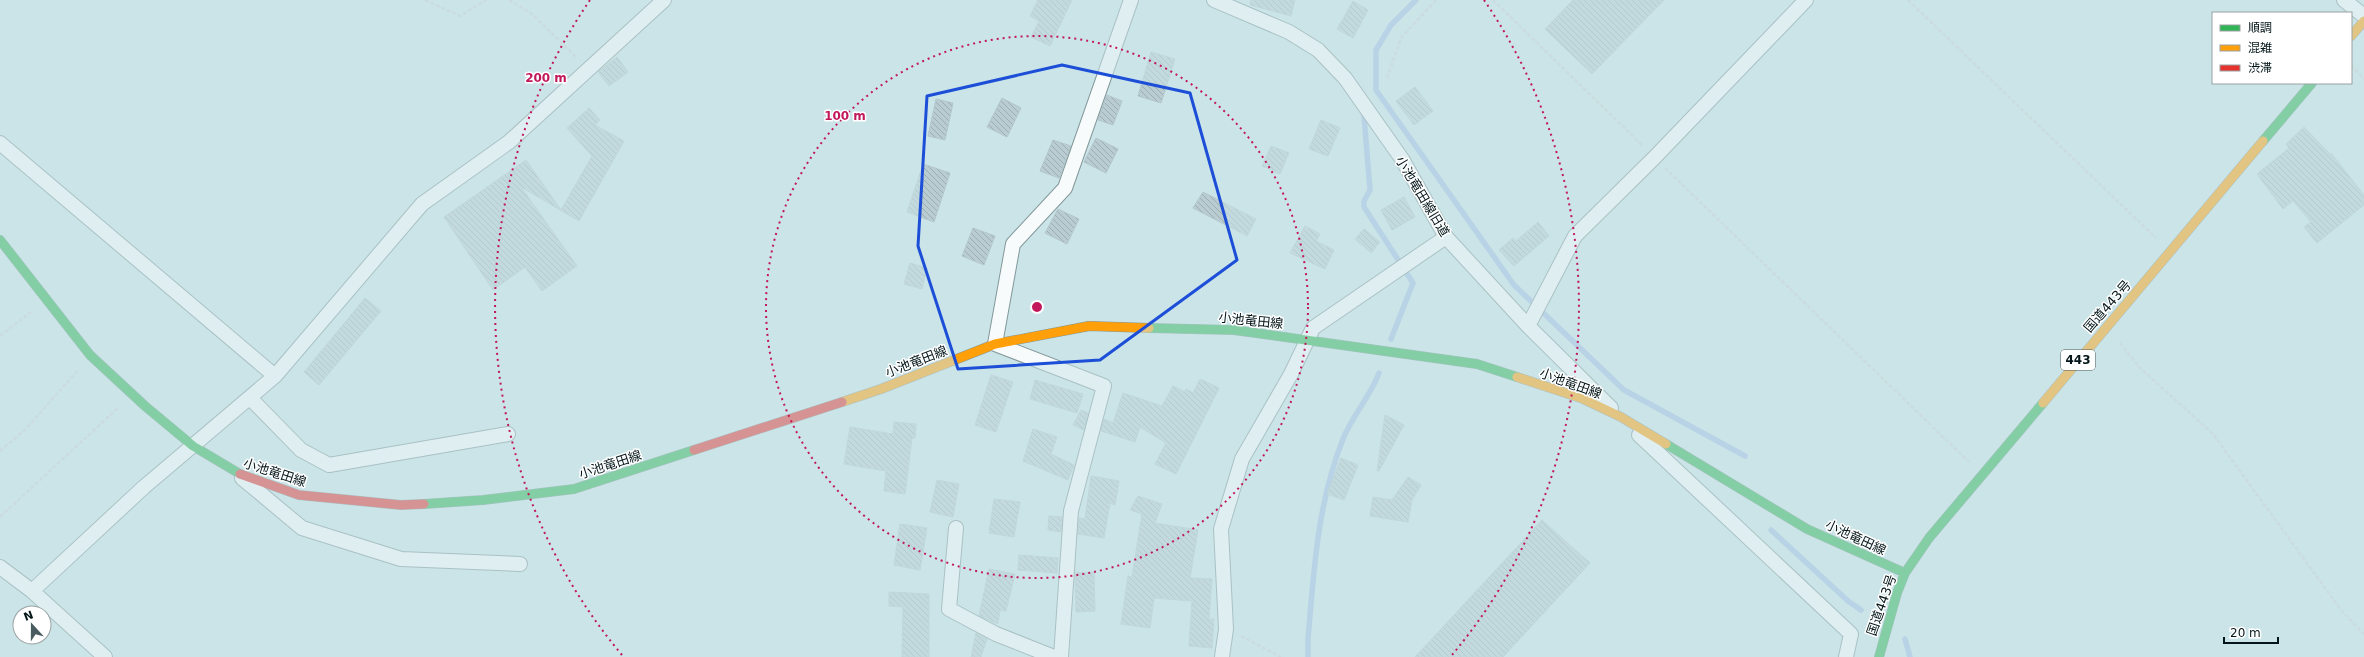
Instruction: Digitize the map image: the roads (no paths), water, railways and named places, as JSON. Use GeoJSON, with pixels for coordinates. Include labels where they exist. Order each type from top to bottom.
{"type":"FeatureCollection","features":[{"type":"Feature","properties":{"kind":"main road"},"geometry":{"type":"LineString","coordinates":[[2352,35],[2364,21]]}},
{"type":"Feature","properties":{"kind":"main road","name":"国道443号"},"geometry":{"type":"LineString","coordinates":[[1878,657],[1897,593],[1905,574],[1929,538],[1981,474],[2311,84]]}},
{"type":"Feature","properties":{"kind":"main road","name":"小池竜田線"},"geometry":{"type":"LineString","coordinates":[[0,240],[46,301],[90,355],[133,395],[193,446],[234,472],[299,495],[402,505],[482,500],[574,489],[881,389],[994,344],[1089,326],[1234,330],[1477,364],[1581,398],[1621,417],[1807,529],[1905,574]]}},
{"type":"Feature","properties":{"kind":"street"},"geometry":{"type":"LineString","coordinates":[[32,591],[144,487],[275,376],[422,204],[509,142],[664,0]]}},
{"type":"Feature","properties":{"kind":"street"},"geometry":{"type":"LineString","coordinates":[[1061,657],[1071,511],[1104,386],[994,344],[1013,244],[1065,188],[1131,0]]}},
{"type":"Feature","properties":{"kind":"street","name":"小池竜田線旧道"},"geometry":{"type":"LineString","coordinates":[[1214,0],[1289,32],[1318,50],[1345,78],[1402,159],[1446,237],[1528,326],[1621,417],[1851,634],[1846,657]]}},
{"type":"Feature","properties":{"kind":"street"},"geometry":{"type":"LineString","coordinates":[[1528,326],[1575,236],[1654,158],[1806,0]]}},
{"type":"Feature","properties":{"kind":"street"},"geometry":{"type":"LineString","coordinates":[[2344,0],[2364,16]]}},
{"type":"Feature","properties":{"kind":"street"},"geometry":{"type":"LineString","coordinates":[[0,143],[275,376]]}},
{"type":"Feature","properties":{"kind":"street"},"geometry":{"type":"LineString","coordinates":[[1222,657],[1226,629],[1221,529],[1242,459],[1292,374],[1313,328],[1446,237]]}},
{"type":"Feature","properties":{"kind":"street"},"geometry":{"type":"LineString","coordinates":[[250,398],[300,450],[329,465],[508,434]]}},
{"type":"Feature","properties":{"kind":"street"},"geometry":{"type":"LineString","coordinates":[[234,472],[302,528],[401,559],[520,564]]}},
{"type":"Feature","properties":{"kind":"street"},"geometry":{"type":"LineString","coordinates":[[956,528],[949,609],[996,634],[1054,657]]}},
{"type":"Feature","properties":{"kind":"street"},"geometry":{"type":"LineString","coordinates":[[0,567],[32,591],[105,657]]}},
{"type":"Feature","properties":{"kind":"waterway"},"geometry":{"type":"LineString","coordinates":[[1416,0],[1391,25],[1376,50],[1376,90],[1514,285],[1624,390],[1745,456]]}},
{"type":"Feature","properties":{"kind":"waterway"},"geometry":{"type":"LineString","coordinates":[[1364,116],[1370,190],[1364,201],[1364,207],[1413,283],[1391,339]]}},
{"type":"Feature","properties":{"kind":"waterway"},"geometry":{"type":"LineString","coordinates":[[1308,657],[1308,639],[1315,563],[1327,488],[1343,439],[1379,373]]}},
{"type":"Feature","properties":{"kind":"waterway"},"geometry":{"type":"LineString","coordinates":[[1771,530],[1848,601],[1861,610]]}},
{"type":"Feature","properties":{"kind":"waterway"},"geometry":{"type":"LineString","coordinates":[[1905,639],[1910,657]]}}]}
